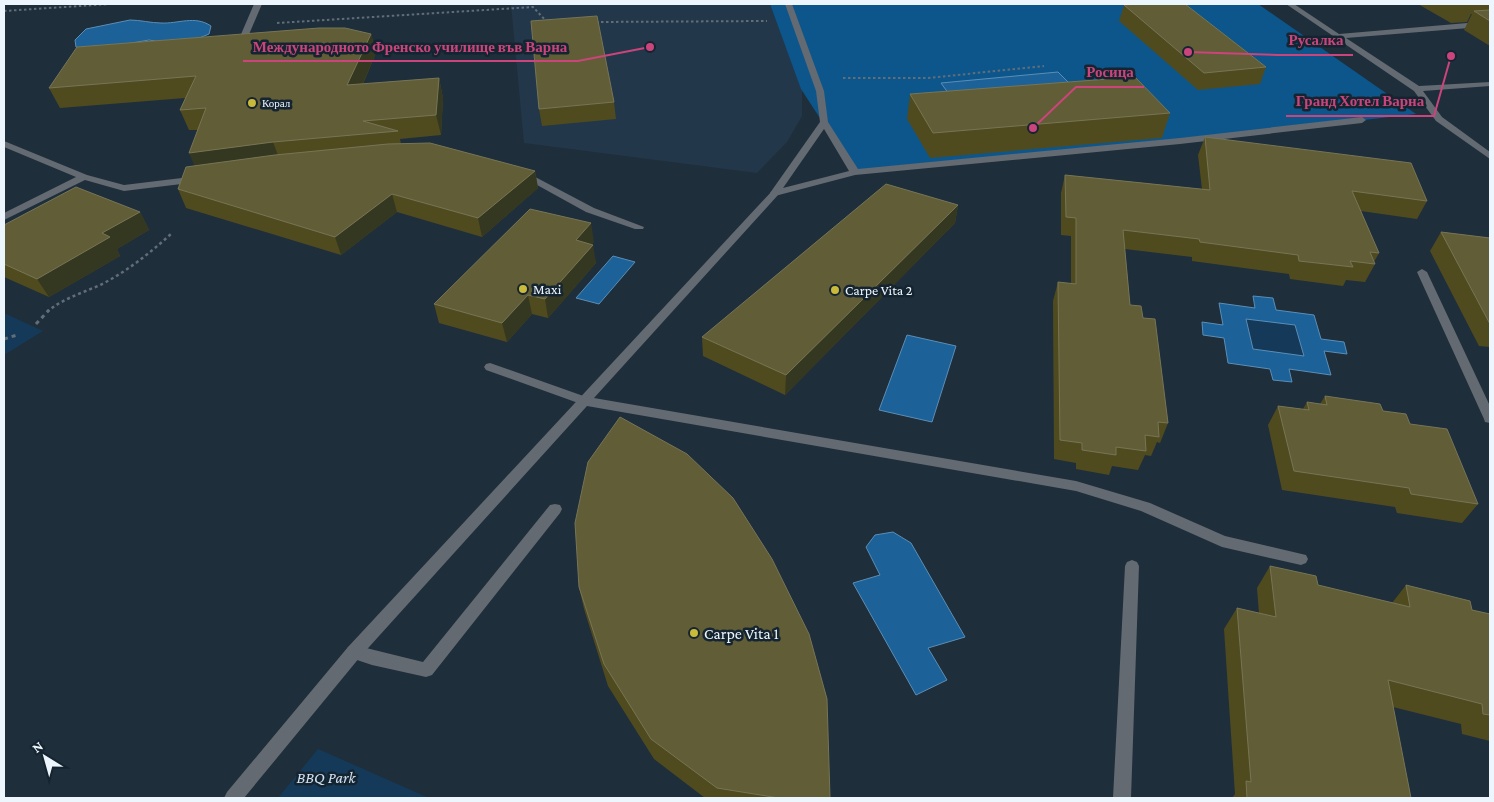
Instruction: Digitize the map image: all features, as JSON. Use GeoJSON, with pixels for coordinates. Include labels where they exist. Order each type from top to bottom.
{"type":"FeatureCollection","features":[{"type":"Feature","properties":{"kind":"street"},"geometry":{"type":"LineString","coordinates":[[240,46],[258,4]]}},
{"type":"Feature","properties":{"kind":"street"},"geometry":{"type":"LineString","coordinates":[[788,4],[820,91],[824,122],[855,172]]}},
{"type":"Feature","properties":{"kind":"street"},"geometry":{"type":"LineString","coordinates":[[1290,4],[1417,89],[1439,120],[1490,156]]}},
{"type":"Feature","properties":{"kind":"street"},"geometry":{"type":"LineString","coordinates":[[1338,36],[1481,25],[1466,16]]}},
{"type":"Feature","properties":{"kind":"street"},"geometry":{"type":"LineString","coordinates":[[1417,89],[1490,84]]}},
{"type":"Feature","properties":{"kind":"street"},"geometry":{"type":"LineString","coordinates":[[775,193],[855,172],[1180,141],[1362,120]]}},
{"type":"Feature","properties":{"kind":"street"},"geometry":{"type":"LineString","coordinates":[[233,798],[354,652],[775,193],[824,122]]}},
{"type":"Feature","properties":{"kind":"street"},"geometry":{"type":"LineString","coordinates":[[4,144],[84,177],[124,188],[206,178]]}},
{"type":"Feature","properties":{"kind":"street"},"geometry":{"type":"LineString","coordinates":[[511,170],[528,174],[590,210],[639,228]]}},
{"type":"Feature","properties":{"kind":"street"},"geometry":{"type":"LineString","coordinates":[[4,217],[84,177]]}},
{"type":"Feature","properties":{"kind":"street"},"geometry":{"type":"LineString","coordinates":[[1422,272],[1490,419]]}},
{"type":"Feature","properties":{"kind":"street"},"geometry":{"type":"LineString","coordinates":[[490,367],[585,401],[1076,486],[1145,507],[1222,541],[1301,559]]}},
{"type":"Feature","properties":{"kind":"street"},"geometry":{"type":"LineString","coordinates":[[354,652],[426,670],[555,509]]}},
{"type":"Feature","properties":{"kind":"street"},"geometry":{"type":"LineString","coordinates":[[1122,798],[1132,566]]}},
{"type":"Feature","properties":{"kind":"path"},"geometry":{"type":"LineString","coordinates":[[4,11],[110,4]]}},
{"type":"Feature","properties":{"kind":"path"},"geometry":{"type":"LineString","coordinates":[[249,25],[532,7],[551,25]]}},
{"type":"Feature","properties":{"kind":"path"},"geometry":{"type":"LineString","coordinates":[[594,22],[794,21]]}},
{"type":"Feature","properties":{"kind":"path"},"geometry":{"type":"LineString","coordinates":[[808,60],[815,78],[928,78],[1044,66]]}},
{"type":"Feature","properties":{"kind":"path"},"geometry":{"type":"LineString","coordinates":[[36,324],[43,314],[53,306],[104,283],[129,269],[171,234]]}},
{"type":"Feature","properties":{"kind":"path"},"geometry":{"type":"LineString","coordinates":[[4,339],[17,335]]}},
{"type":"Feature","properties":{"kind":"shaded area"},"geometry":{"type":"Polygon","coordinates":[[[511,4],[770,4],[802,90],[802,116],[787,142],[757,173],[524,143],[511,4]]]}},
{"type":"Feature","properties":{"kind":"shaded area"},"geometry":{"type":"Polygon","coordinates":[[[770,4],[1258,4],[1416,114],[1180,141],[855,172],[801,89],[770,4]]]}},
{"type":"Feature","properties":{"kind":"shaded area"},"geometry":{"type":"Polygon","coordinates":[[[130,20],[167,23],[193,20],[211,26],[209,34],[192,41],[167,43],[149,40],[86,51],[76,47],[75,40],[86,29],[130,20]]]}},
{"type":"Feature","properties":{"kind":"shaded area"},"geometry":{"type":"Polygon","coordinates":[[[1058,72],[1081,95],[959,108],[941,83],[1058,72]]]}},
{"type":"Feature","properties":{"kind":"shaded area"},"geometry":{"type":"Polygon","coordinates":[[[613,256],[635,262],[599,304],[576,298],[613,256]]]}},
{"type":"Feature","properties":{"kind":"shaded area"},"geometry":{"type":"Polygon","coordinates":[[[1253,296],[1273,298],[1276,310],[1314,315],[1321,339],[1344,342],[1347,354],[1324,351],[1331,375],[1289,369],[1292,382],[1273,380],[1270,369],[1228,363],[1224,338],[1203,335],[1202,322],[1223,325],[1219,303],[1255,308],[1253,296]],[[1246,319],[1253,349],[1304,356],[1295,325],[1246,319]]]}},
{"type":"Feature","properties":{"kind":"shaded area"},"geometry":{"type":"Polygon","coordinates":[[[907,335],[956,346],[932,422],[879,410],[907,335]]]}},
{"type":"Feature","properties":{"kind":"shaded area"},"geometry":{"type":"Polygon","coordinates":[[[893,532],[911,543],[965,637],[928,648],[947,680],[916,695],[853,583],[880,575],[866,547],[875,535],[893,532]]]}},
{"type":"Feature","properties":{"kind":"green space"},"geometry":{"type":"Polygon","coordinates":[[[4,313],[43,331],[4,355],[4,313]]]}},
{"type":"Feature","properties":{"kind":"green space"},"geometry":{"type":"Polygon","coordinates":[[[1246,318],[1295,325],[1304,356],[1253,349],[1246,318]]]}},
{"type":"Feature","properties":{"kind":"green space","name":"BBQ Park"},"geometry":{"type":"Polygon","coordinates":[[[318,749],[429,798],[278,798],[318,749]]]}},
{"type":"Feature","properties":{"kind":"building"},"geometry":{"type":"Polygon","coordinates":[[[1185,4],[1266,67],[1204,73],[1124,5],[1185,4]]]}},
{"type":"Feature","properties":{"kind":"building"},"geometry":{"type":"Polygon","coordinates":[[[1490,10],[1490,21],[1474,11],[1490,10]]]}},
{"type":"Feature","properties":{"kind":"building"},"geometry":{"type":"Polygon","coordinates":[[[597,16],[614,102],[539,109],[531,21],[597,16]]]}},
{"type":"Feature","properties":{"kind":"building","name":"Корал"},"geometry":{"type":"Polygon","coordinates":[[[319,28],[345,28],[371,34],[347,85],[439,78],[436,115],[363,121],[398,131],[273,142],[189,153],[206,108],[180,110],[196,76],[49,88],[77,47],[319,28]]]}},
{"type":"Feature","properties":{"kind":"building"},"geometry":{"type":"Polygon","coordinates":[[[1135,77],[1170,113],[933,133],[910,94],[1135,77]]]}},
{"type":"Feature","properties":{"kind":"building"},"geometry":{"type":"Polygon","coordinates":[[[1205,137],[1411,163],[1427,201],[1352,191],[1379,253],[1370,252],[1375,264],[1350,261],[1353,267],[1299,261],[1298,255],[1200,242],[1199,239],[1123,230],[1130,305],[1141,306],[1143,318],[1155,319],[1168,423],[1158,422],[1159,437],[1145,435],[1146,451],[1116,447],[1116,455],[1082,450],[1082,443],[1060,440],[1058,282],[1076,284],[1076,218],[1066,217],[1065,175],[1210,190],[1205,137]]]}},
{"type":"Feature","properties":{"kind":"building"},"geometry":{"type":"Polygon","coordinates":[[[430,143],[535,171],[478,218],[392,194],[335,237],[178,189],[186,167],[275,155],[388,144],[430,143]]]}},
{"type":"Feature","properties":{"kind":"building","name":"Carpe Vita 2"},"geometry":{"type":"Polygon","coordinates":[[[886,184],[958,205],[786,375],[702,337],[886,184]]]}},
{"type":"Feature","properties":{"kind":"building"},"geometry":{"type":"Polygon","coordinates":[[[76,187],[140,212],[102,233],[110,237],[37,279],[4,264],[4,225],[76,187]]]}},
{"type":"Feature","properties":{"kind":"building","name":"Maxi"},"geometry":{"type":"Polygon","coordinates":[[[530,209],[591,223],[576,240],[593,245],[545,299],[528,295],[502,323],[434,304],[530,209]]]}},
{"type":"Feature","properties":{"kind":"building"},"geometry":{"type":"Polygon","coordinates":[[[1441,232],[1490,238],[1490,324],[1441,232]]]}},
{"type":"Feature","properties":{"kind":"building"},"geometry":{"type":"Polygon","coordinates":[[[1325,396],[1380,404],[1383,411],[1406,414],[1410,424],[1447,429],[1478,504],[1411,494],[1409,488],[1294,471],[1278,406],[1309,410],[1307,402],[1327,405],[1325,396]]]}},
{"type":"Feature","properties":{"kind":"building","name":"Carpe Vita 1"},"geometry":{"type":"Polygon","coordinates":[[[620,417],[687,454],[733,498],[772,559],[809,634],[827,699],[830,798],[779,798],[717,788],[651,739],[604,664],[579,587],[575,523],[588,462],[620,417]]]}},
{"type":"Feature","properties":{"kind":"building"},"geometry":{"type":"Polygon","coordinates":[[[1270,566],[1316,576],[1318,585],[1410,607],[1406,585],[1470,601],[1472,610],[1490,614],[1490,715],[1483,714],[1482,704],[1388,680],[1411,798],[1247,798],[1246,781],[1251,782],[1237,608],[1276,617],[1270,566]]]}},
{"type":"Feature","properties":{"kind":"place","name":"Международното Френско училище във Варна"},"geometry":{"type":"Point","coordinates":[650,47]}},
{"type":"Feature","properties":{"kind":"place","name":"Русалка"},"geometry":{"type":"Point","coordinates":[1188,52]}},
{"type":"Feature","properties":{"kind":"place","name":"Гранд Хотел Варна"},"geometry":{"type":"Point","coordinates":[1451,56]}},
{"type":"Feature","properties":{"kind":"place","name":"Корал"},"geometry":{"type":"Point","coordinates":[252,103]}},
{"type":"Feature","properties":{"kind":"place","name":"Росица"},"geometry":{"type":"Point","coordinates":[1033,128]}},
{"type":"Feature","properties":{"kind":"place","name":"Maxi"},"geometry":{"type":"Point","coordinates":[523,289]}},
{"type":"Feature","properties":{"kind":"place","name":"Carpe Vita 2"},"geometry":{"type":"Point","coordinates":[835,290]}},
{"type":"Feature","properties":{"kind":"place","name":"Carpe Vita 1"},"geometry":{"type":"Point","coordinates":[694,633]}}]}
